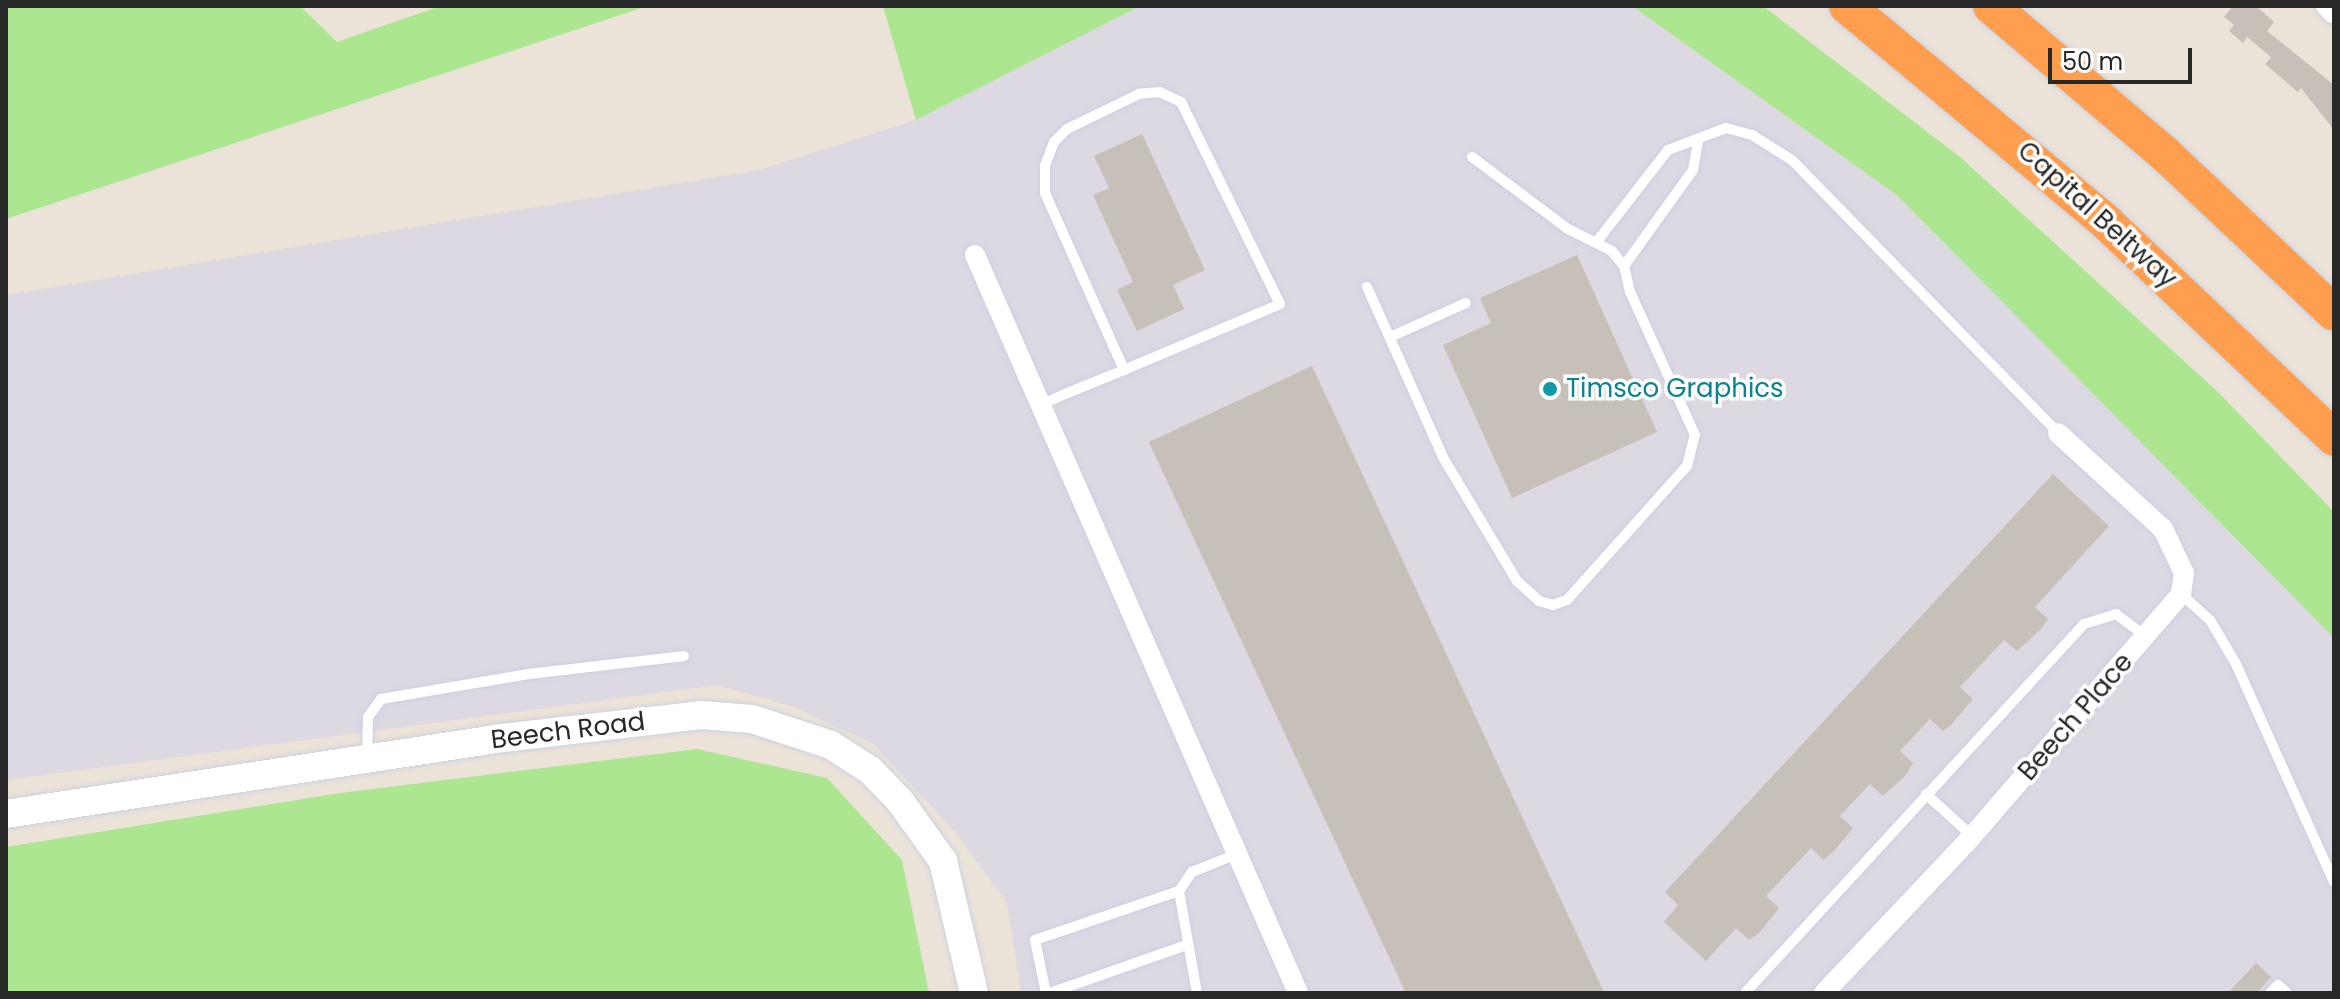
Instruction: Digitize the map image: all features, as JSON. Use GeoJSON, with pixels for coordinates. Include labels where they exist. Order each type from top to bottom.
{"type":"FeatureCollection","features":[{"type":"Feature","properties":{"kind":"highway","name":"Capital Beltway"},"geometry":{"type":"LineString","coordinates":[[1847,6],[2107,223],[2334,438]]}},
{"type":"Feature","properties":{"kind":"highway"},"geometry":{"type":"LineString","coordinates":[[1991,6],[2167,156],[2334,313]]}},
{"type":"Feature","properties":{"kind":"street"},"geometry":{"type":"LineString","coordinates":[[2326,6],[2334,14]]}},
{"type":"Feature","properties":{"kind":"street"},"geometry":{"type":"LineString","coordinates":[[975,255],[1038,406],[1298,993]]}},
{"type":"Feature","properties":{"kind":"street"},"geometry":{"type":"LineString","coordinates":[[2058,433],[2163,529],[2184,573],[2181,594]]}},
{"type":"Feature","properties":{"kind":"street","name":"Beech Place"},"geometry":{"type":"LineString","coordinates":[[1824,993],[1972,836],[2181,594]]}},
{"type":"Feature","properties":{"kind":"street","name":"Beech Road"},"geometry":{"type":"LineString","coordinates":[[6,814],[494,739],[701,715],[788,727],[831,745],[870,770],[922,829],[943,861],[952,889],[974,993]]}},
{"type":"Feature","properties":{"kind":"lane"},"geometry":{"type":"LineString","coordinates":[[1038,406],[1124,370],[1280,304],[1181,102],[1160,92],[1139,94],[1067,129],[1054,142],[1045,166],[1045,193],[1124,370]]}},
{"type":"Feature","properties":{"kind":"lane"},"geometry":{"type":"LineString","coordinates":[[1598,240],[1668,150],[1726,128],[1752,135],[1792,160],[2058,433]]}},
{"type":"Feature","properties":{"kind":"lane"},"geometry":{"type":"LineString","coordinates":[[1624,266],[1693,170],[1698,141]]}},
{"type":"Feature","properties":{"kind":"lane"},"geometry":{"type":"LineString","coordinates":[[1367,287],[1444,459],[1505,562],[1539,601],[1553,605],[1581,589],[1695,450],[1692,420],[1630,292],[1624,266],[1598,240],[1568,229],[1472,157]]}},
{"type":"Feature","properties":{"kind":"lane"},"geometry":{"type":"LineString","coordinates":[[1390,337],[1466,303]]}},
{"type":"Feature","properties":{"kind":"lane"},"geometry":{"type":"LineString","coordinates":[[2181,594],[2210,620],[2236,664],[2334,882]]}},
{"type":"Feature","properties":{"kind":"lane"},"geometry":{"type":"LineString","coordinates":[[1745,993],[2084,624],[2116,614],[2146,637]]}},
{"type":"Feature","properties":{"kind":"lane"},"geometry":{"type":"LineString","coordinates":[[367,760],[368,717],[381,699],[529,674],[684,656]]}},
{"type":"Feature","properties":{"kind":"lane"},"geometry":{"type":"LineString","coordinates":[[1926,794],[1972,836]]}},
{"type":"Feature","properties":{"kind":"lane"},"geometry":{"type":"LineString","coordinates":[[1189,944],[1048,993],[1035,940],[1179,891],[1192,872],[1237,854]]}},
{"type":"Feature","properties":{"kind":"lane"},"geometry":{"type":"LineString","coordinates":[[1179,891],[1197,993]]}},
{"type":"Feature","properties":{"kind":"lane"},"geometry":{"type":"LineString","coordinates":[[2270,993],[2278,985],[2287,993]]}},
{"type":"Feature","properties":{"kind":"shaded area"},"geometry":{"type":"Polygon","coordinates":[[[1140,6],[1632,6],[1898,196],[2330,628],[2334,638],[2334,993],[1021,993],[1007,903],[956,833],[873,744],[794,707],[717,685],[6,780],[6,295],[759,170],[916,120],[1140,6]]]}},
{"type":"Feature","properties":{"kind":"green space"},"geometry":{"type":"Polygon","coordinates":[[[6,6],[300,6],[337,42],[440,6],[647,6],[6,219],[6,6]]]}},
{"type":"Feature","properties":{"kind":"green space"},"geometry":{"type":"Polygon","coordinates":[[[883,6],[1140,6],[916,120],[883,6]]]}},
{"type":"Feature","properties":{"kind":"green space"},"geometry":{"type":"Polygon","coordinates":[[[1632,6],[1763,6],[1960,157],[2219,393],[2334,512],[2334,638],[1898,196],[1632,6]]]}},
{"type":"Feature","properties":{"kind":"green space"},"geometry":{"type":"Polygon","coordinates":[[[697,749],[827,778],[902,860],[929,993],[6,993],[6,847],[340,793],[697,749]]]}},
{"type":"Feature","properties":{"kind":"building"},"geometry":{"type":"Polygon","coordinates":[[[2233,6],[2256,6],[2274,22],[2267,31],[2334,85],[2334,130],[2301,88],[2298,92],[2265,64],[2271,57],[2247,37],[2243,43],[2229,31],[2234,25],[2224,17],[2233,6]]]}},
{"type":"Feature","properties":{"kind":"building"},"geometry":{"type":"Polygon","coordinates":[[[1142,134],[1205,270],[1173,285],[1184,309],[1137,331],[1117,290],[1133,282],[1093,195],[1109,188],[1094,156],[1142,134]]]}},
{"type":"Feature","properties":{"kind":"building","name":"Timsco Graphics"},"geometry":{"type":"Polygon","coordinates":[[[1577,255],[1657,432],[1512,498],[1443,345],[1491,323],[1480,298],[1577,255]]]}},
{"type":"Feature","properties":{"kind":"building"},"geometry":{"type":"Polygon","coordinates":[[[1312,366],[1604,991],[1406,993],[1149,442],[1312,366]]]}},
{"type":"Feature","properties":{"kind":"building"},"geometry":{"type":"Polygon","coordinates":[[[2053,474],[2109,526],[2035,607],[2048,619],[2017,651],[2004,640],[1960,687],[1973,699],[1951,725],[1943,731],[1930,719],[1900,751],[1913,763],[1906,775],[1883,796],[1870,784],[1840,816],[1853,828],[1834,851],[1823,860],[1811,848],[1766,896],[1779,908],[1760,932],[1749,940],[1736,928],[1706,961],[1664,922],[1678,905],[1665,892],[2053,474]]]}},
{"type":"Feature","properties":{"kind":"building"},"geometry":{"type":"Polygon","coordinates":[[[2256,963],[2271,977],[2257,993],[2228,993],[2256,963]]]}},
{"type":"Feature","properties":{"kind":"place","name":"Timsco Graphics"},"geometry":{"type":"Point","coordinates":[1550,389]}}]}
